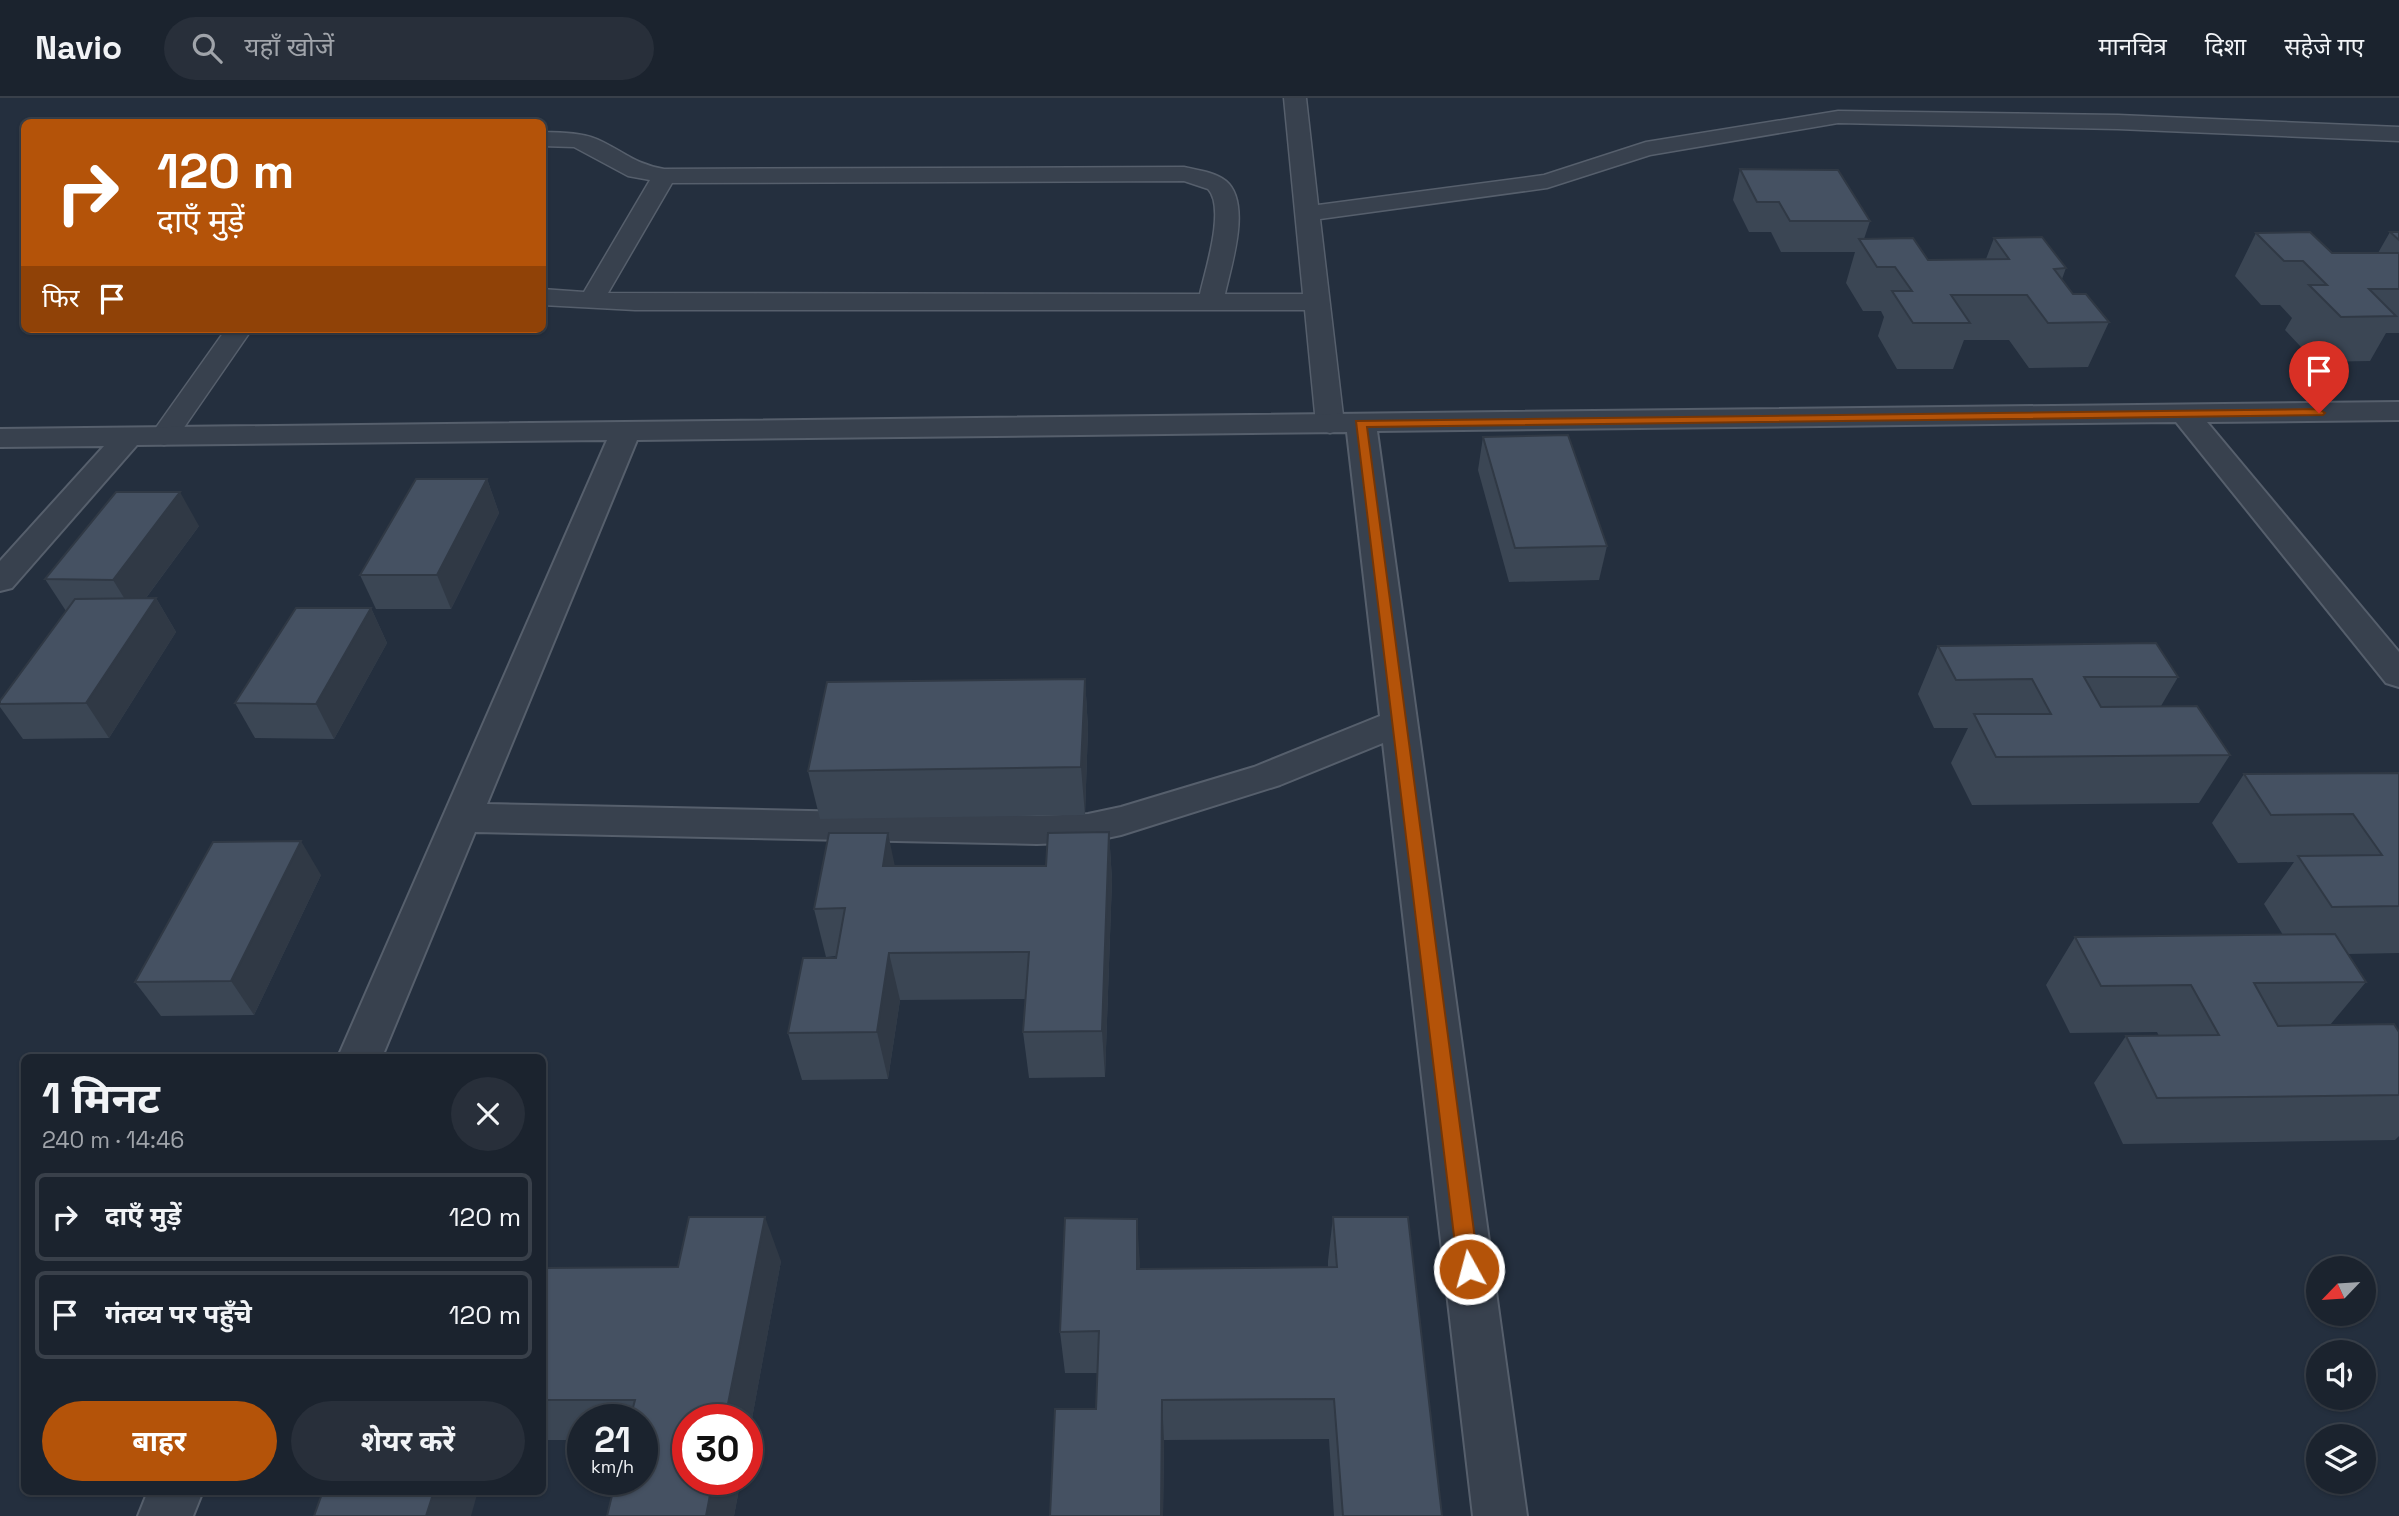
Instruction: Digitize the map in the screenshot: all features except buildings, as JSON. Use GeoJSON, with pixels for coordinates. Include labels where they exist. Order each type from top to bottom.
{"type":"FeatureCollection","features":[{"type":"Feature","properties":{"kind":"street"},"geometry":{"type":"LineString","coordinates":[[0,438],[2399,411]]}},
{"type":"Feature","properties":{"kind":"street"},"geometry":{"type":"LineString","coordinates":[[2186,415],[2399,676]]}},
{"type":"Feature","properties":{"kind":"street"},"geometry":{"type":"LineString","coordinates":[[1346,424],[1399,722],[1500,1516]]}},
{"type":"Feature","properties":{"kind":"street"},"geometry":{"type":"LineString","coordinates":[[361,1054],[626,431]]}},
{"type":"Feature","properties":{"kind":"street"},"geometry":{"type":"LineString","coordinates":[[0,581],[130,436]]}},
{"type":"Feature","properties":{"kind":"street"},"geometry":{"type":"LineString","coordinates":[[461,818],[1037,830],[1088,828],[1121,821],[1267,776],[1399,722]]}},
{"type":"Feature","properties":{"kind":"street"},"geometry":{"type":"LineString","coordinates":[[165,1516],[174,1495]]}},
{"type":"Feature","properties":{"kind":"lane"},"geometry":{"type":"LineString","coordinates":[[1295,98],[1317,302],[1346,424]]}},
{"type":"Feature","properties":{"kind":"lane"},"geometry":{"type":"LineString","coordinates":[[1308,213],[1547,181],[1646,149],[1804,121],[1855,108],[2399,134]]}},
{"type":"Feature","properties":{"kind":"lane"},"geometry":{"type":"LineString","coordinates":[[546,139],[577,140],[594,146],[636,171],[664,176],[1184,174],[1207,180],[1223,190],[1228,205],[1211,302]]}},
{"type":"Feature","properties":{"kind":"lane"},"geometry":{"type":"LineString","coordinates":[[591,301],[664,176]]}},
{"type":"Feature","properties":{"kind":"lane"},"geometry":{"type":"LineString","coordinates":[[546,298],[591,301],[1317,302]]}},
{"type":"Feature","properties":{"kind":"lane"},"geometry":{"type":"LineString","coordinates":[[164,436],[236,333]]}},
{"type":"Feature","properties":{"kind":"route"},"geometry":{"type":"LineString","coordinates":[[1469,1269],[1361,424],[2319,413]]}}]}
